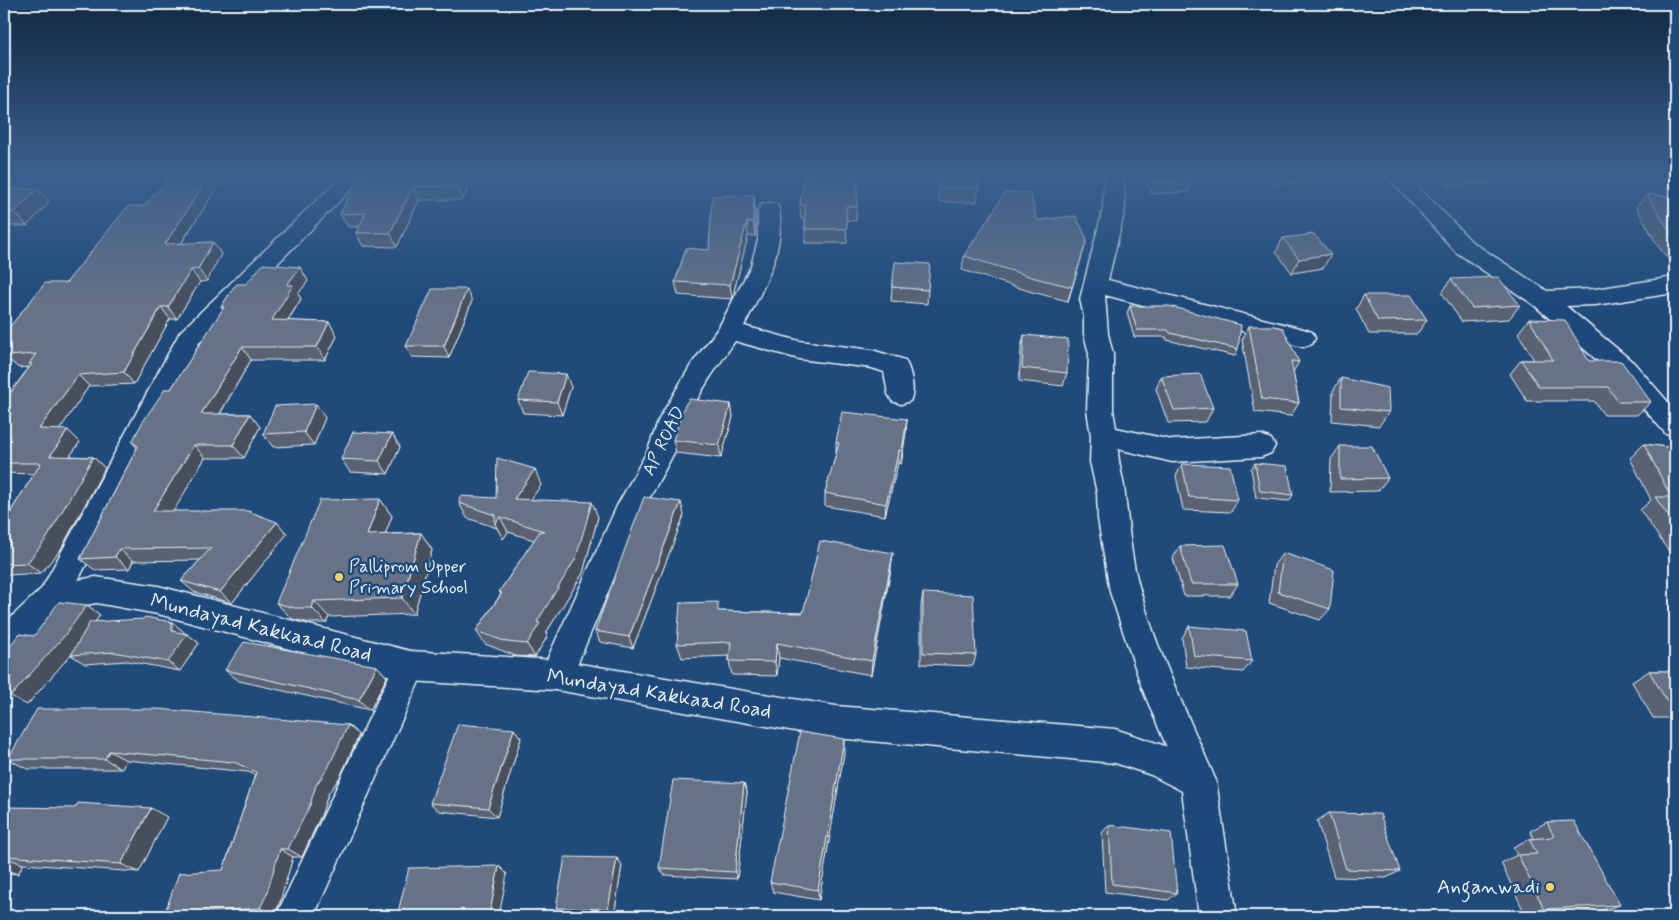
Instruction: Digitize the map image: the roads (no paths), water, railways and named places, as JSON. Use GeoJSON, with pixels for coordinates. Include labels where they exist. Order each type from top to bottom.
{"type":"FeatureCollection","features":[{"type":"Feature","properties":{"kind":"street"},"geometry":{"type":"LineString","coordinates":[[4,645],[53,598],[190,338],[312,218]]}},
{"type":"Feature","properties":{"kind":"street","name":"AP ROAD"},"geometry":{"type":"LineString","coordinates":[[556,675],[631,506],[661,451],[672,419],[700,372],[729,331],[762,266],[769,240],[769,218]]}},
{"type":"Feature","properties":{"kind":"street"},"geometry":{"type":"LineString","coordinates":[[1112,218],[1092,299],[1096,317],[1096,334],[1101,354],[1100,410],[1104,436],[1104,462],[1111,493],[1112,519],[1125,592],[1158,688],[1198,781],[1218,916]]}},
{"type":"Feature","properties":{"kind":"street"},"geometry":{"type":"LineString","coordinates":[[1437,218],[1464,247],[1542,299],[1625,370],[1675,427]]}},
{"type":"Feature","properties":{"kind":"street"},"geometry":{"type":"LineString","coordinates":[[1096,285],[1303,338]]}},
{"type":"Feature","properties":{"kind":"street"},"geometry":{"type":"LineString","coordinates":[[1542,299],[1594,298],[1675,285]]}},
{"type":"Feature","properties":{"kind":"street"},"geometry":{"type":"LineString","coordinates":[[729,331],[799,350],[872,359],[896,366],[902,394]]}},
{"type":"Feature","properties":{"kind":"street"},"geometry":{"type":"LineString","coordinates":[[1104,436],[1172,451],[1260,446]]}},
{"type":"Feature","properties":{"kind":"street","name":"Mundayad Kakkaad Road"},"geometry":{"type":"LineString","coordinates":[[53,598],[96,590],[158,600],[410,666],[556,675],[836,722],[1115,746],[1159,760],[1198,781]]}},
{"type":"Feature","properties":{"kind":"street"},"geometry":{"type":"LineString","coordinates":[[295,916],[410,666]]}},
{"type":"Feature","properties":{"kind":"place","name":"Palliprom Upper Primary School"},"geometry":{"type":"Point","coordinates":[339,577]}},
{"type":"Feature","properties":{"kind":"place","name":"Anganwadi"},"geometry":{"type":"Point","coordinates":[1550,887]}}]}
